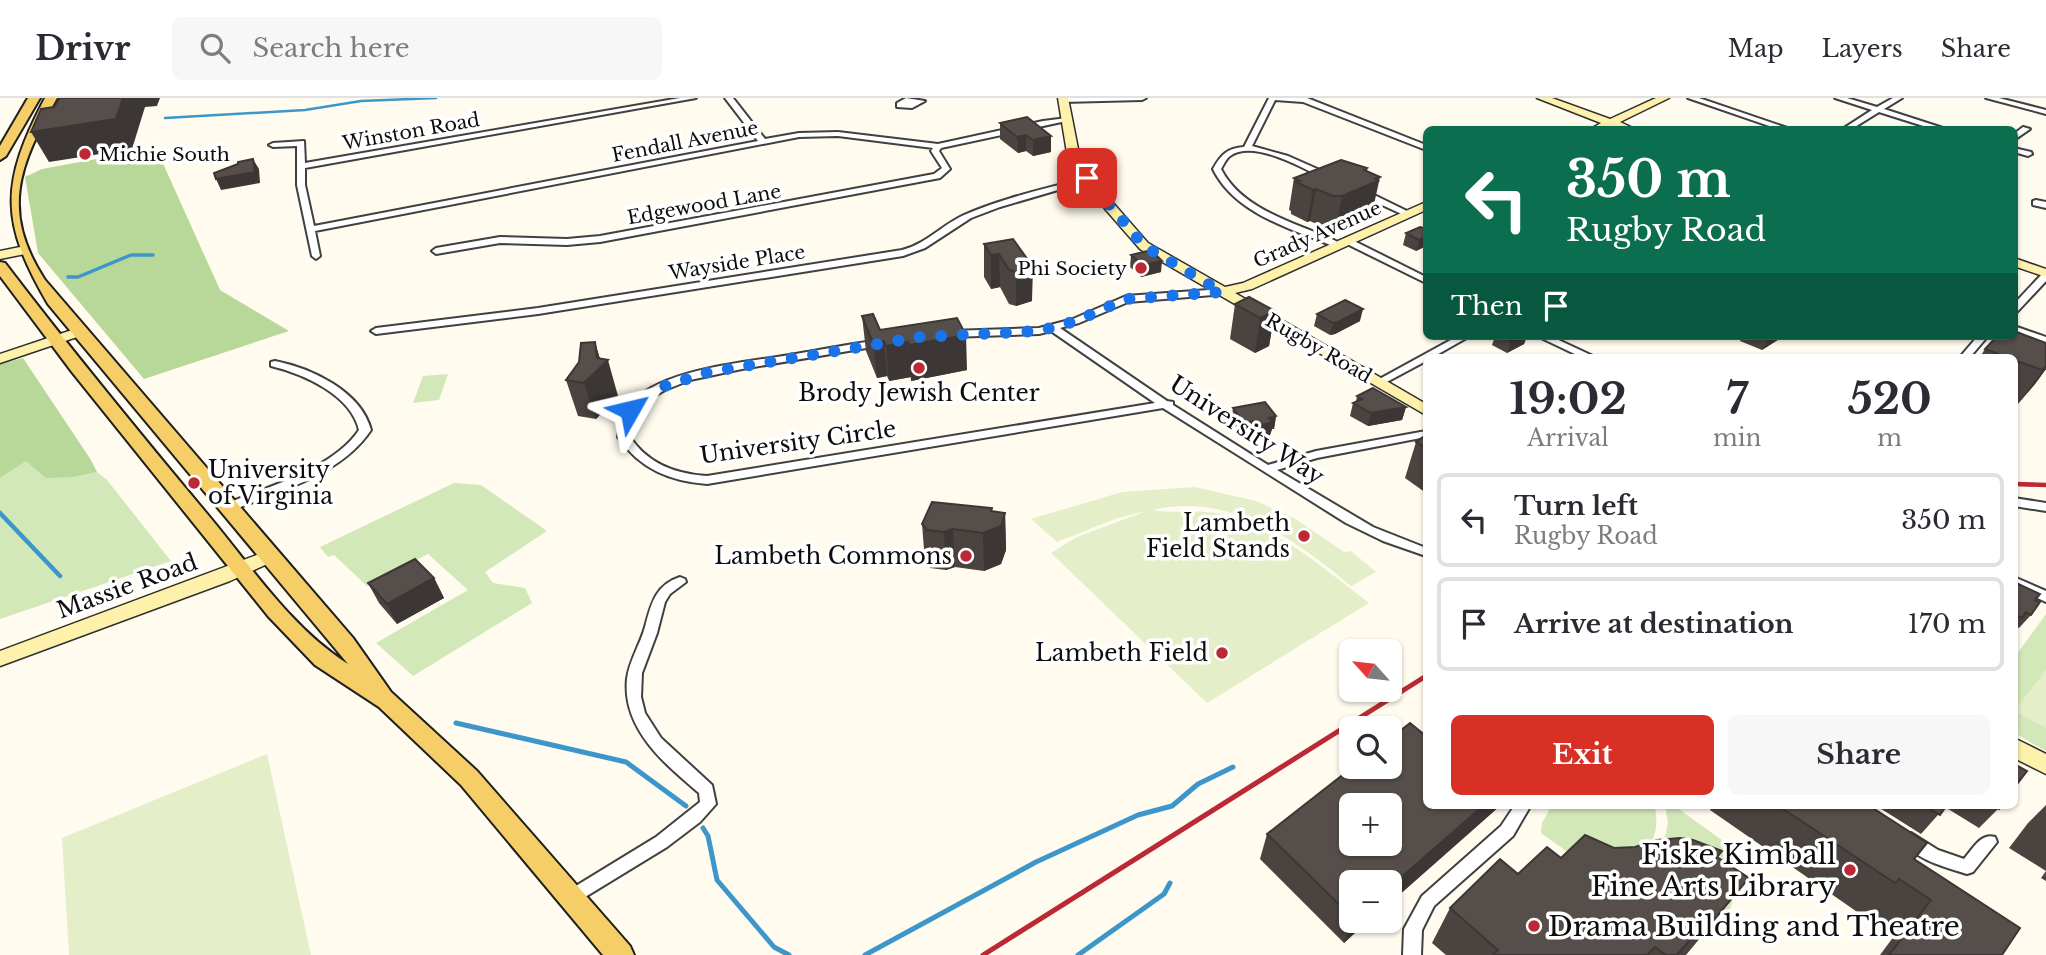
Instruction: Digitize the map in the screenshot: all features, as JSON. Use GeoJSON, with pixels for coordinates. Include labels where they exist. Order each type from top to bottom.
{"type":"FeatureCollection","features":[{"type":"Feature","properties":{"kind":"main road"},"geometry":{"type":"LineString","coordinates":[[0,156],[34,98]]}},
{"type":"Feature","properties":{"kind":"main road"},"geometry":{"type":"LineString","coordinates":[[51,98],[20,152],[12,182],[10,212],[20,251],[33,272],[81,331],[345,644],[387,701]]}},
{"type":"Feature","properties":{"kind":"main road"},"geometry":{"type":"LineString","coordinates":[[0,266],[56,340],[275,611],[323,659],[387,701],[469,778],[620,955]]}},
{"type":"Feature","properties":{"kind":"street","name":"Winston Road"},"geometry":{"type":"LineString","coordinates":[[302,166],[692,98]]}},
{"type":"Feature","properties":{"kind":"street"},"geometry":{"type":"LineString","coordinates":[[729,98],[762,141]]}},
{"type":"Feature","properties":{"kind":"street"},"geometry":{"type":"LineString","coordinates":[[1063,99],[1142,98]]}},
{"type":"Feature","properties":{"kind":"street"},"geometry":{"type":"LineString","coordinates":[[1247,148],[1273,98],[1304,99],[1423,147]]}},
{"type":"Feature","properties":{"kind":"street"},"geometry":{"type":"LineString","coordinates":[[1542,98],[1622,126]]}},
{"type":"Feature","properties":{"kind":"street"},"geometry":{"type":"LineString","coordinates":[[1602,126],[1664,98]]}},
{"type":"Feature","properties":{"kind":"street"},"geometry":{"type":"LineString","coordinates":[[1692,98],[1778,126]]}},
{"type":"Feature","properties":{"kind":"street"},"geometry":{"type":"LineString","coordinates":[[1839,98],[1933,126]]}},
{"type":"Feature","properties":{"kind":"street"},"geometry":{"type":"LineString","coordinates":[[1851,126],[1898,98]]}},
{"type":"Feature","properties":{"kind":"street"},"geometry":{"type":"LineString","coordinates":[[1990,98],[2046,112]]}},
{"type":"Feature","properties":{"kind":"street","name":"Rugby Road"},"geometry":{"type":"LineString","coordinates":[[1063,99],[1074,159],[1088,180],[1144,246],[1423,408]]}},
{"type":"Feature","properties":{"kind":"street","name":"Fendall Avenue"},"geometry":{"type":"LineString","coordinates":[[311,229],[762,141],[826,133],[938,146],[1043,122],[1067,120]]}},
{"type":"Feature","properties":{"kind":"street"},"geometry":{"type":"LineString","coordinates":[[2018,135],[2026,129]]}},
{"type":"Feature","properties":{"kind":"street"},"geometry":{"type":"LineString","coordinates":[[273,145],[301,143],[301,185],[316,256]]}},
{"type":"Feature","properties":{"kind":"street","name":"Edgewood Lane"},"geometry":{"type":"LineString","coordinates":[[436,251],[500,240],[567,242],[600,239],[937,176],[947,169],[935,151],[938,146]]}},
{"type":"Feature","properties":{"kind":"street"},"geometry":{"type":"LineString","coordinates":[[1341,183],[1271,151],[1247,148],[1226,156],[1218,164],[1219,174],[1225,183],[1257,208],[1423,280]]}},
{"type":"Feature","properties":{"kind":"street"},"geometry":{"type":"LineString","coordinates":[[2018,151],[2028,154]]}},
{"type":"Feature","properties":{"kind":"street","name":"Wayside Place"},"geometry":{"type":"LineString","coordinates":[[376,331],[538,311],[904,253],[930,243],[966,216],[1088,180]]}},
{"type":"Feature","properties":{"kind":"street"},"geometry":{"type":"LineString","coordinates":[[1353,188],[1409,214]]}},
{"type":"Feature","properties":{"kind":"street"},"geometry":{"type":"LineString","coordinates":[[2036,203],[2046,205]]}},
{"type":"Feature","properties":{"kind":"street","name":"Grady Avenue"},"geometry":{"type":"LineString","coordinates":[[1222,292],[1247,286],[1423,207]]}},
{"type":"Feature","properties":{"kind":"street"},"geometry":{"type":"LineString","coordinates":[[0,256],[20,251]]}},
{"type":"Feature","properties":{"kind":"street"},"geometry":{"type":"LineString","coordinates":[[2018,264],[2046,274],[2018,306]]}},
{"type":"Feature","properties":{"kind":"street"},"geometry":{"type":"LineString","coordinates":[[933,335],[1021,333],[1053,328],[1126,299],[1222,292]]}},
{"type":"Feature","properties":{"kind":"street","name":"University Way"},"geometry":{"type":"LineString","coordinates":[[1053,328],[1267,469],[1376,534],[1423,551]]}},
{"type":"Feature","properties":{"kind":"street"},"geometry":{"type":"LineString","coordinates":[[2018,330],[2046,340]]}},
{"type":"Feature","properties":{"kind":"street"},"geometry":{"type":"LineString","coordinates":[[0,359],[81,331]]}},
{"type":"Feature","properties":{"kind":"street"},"geometry":{"type":"LineString","coordinates":[[1432,354],[1458,340]]}},
{"type":"Feature","properties":{"kind":"street"},"geometry":{"type":"LineString","coordinates":[[1551,340],[1583,354]]}},
{"type":"Feature","properties":{"kind":"street"},"geometry":{"type":"LineString","coordinates":[[1968,354],[1980,340]]}},
{"type":"Feature","properties":{"kind":"street","name":"University Circle"},"geometry":{"type":"LineString","coordinates":[[894,341],[681,379],[637,403],[625,420],[624,437],[637,453],[667,473],[707,480],[1169,404]]}},
{"type":"Feature","properties":{"kind":"street"},"geometry":{"type":"LineString","coordinates":[[1379,383],[1423,359]]}},
{"type":"Feature","properties":{"kind":"street"},"geometry":{"type":"LineString","coordinates":[[229,508],[335,461],[355,446],[365,430],[363,417],[326,386],[294,367],[275,364]]}},
{"type":"Feature","properties":{"kind":"street"},"geometry":{"type":"LineString","coordinates":[[1267,469],[1316,455],[1423,436]]}},
{"type":"Feature","properties":{"kind":"street"},"geometry":{"type":"LineString","coordinates":[[2018,503],[2046,507]]}},
{"type":"Feature","properties":{"kind":"street","name":"Massie Road"},"geometry":{"type":"LineString","coordinates":[[0,659],[240,570],[270,556]]}},
{"type":"Feature","properties":{"kind":"street"},"geometry":{"type":"LineString","coordinates":[[572,897],[697,817],[708,804],[708,790],[674,762],[643,726],[634,695],[637,667],[658,598],[664,590],[680,582]]}},
{"type":"Feature","properties":{"kind":"street"},"geometry":{"type":"LineString","coordinates":[[2018,583],[2046,597]]}},
{"type":"Feature","properties":{"kind":"street"},"geometry":{"type":"LineString","coordinates":[[2018,749],[2046,765]]}},
{"type":"Feature","properties":{"kind":"street"},"geometry":{"type":"LineString","coordinates":[[1412,955],[1413,929],[1428,901],[1507,831],[1520,809]]}},
{"type":"Feature","properties":{"kind":"street"},"geometry":{"type":"LineString","coordinates":[[1899,833],[1933,855],[1966,867],[1989,842]]}},
{"type":"Feature","properties":{"kind":"green space"},"geometry":{"type":"Polygon","coordinates":[[[156,148],[220,290],[289,331],[144,379],[38,253],[25,177],[42,169],[156,148]]]}},
{"type":"Feature","properties":{"kind":"green space"},"geometry":{"type":"Polygon","coordinates":[[[23,358],[97,472],[74,477],[46,478],[26,461],[0,478],[0,364],[23,358]]]}},
{"type":"Feature","properties":{"kind":"green space"},"geometry":{"type":"Polygon","coordinates":[[[448,374],[439,400],[413,403],[423,376],[448,374]]]}},
{"type":"Feature","properties":{"kind":"green space"},"geometry":{"type":"Polygon","coordinates":[[[26,460],[74,477],[97,472],[107,480],[171,561],[0,619],[0,478],[26,460]]]}},
{"type":"Feature","properties":{"kind":"green space"},"geometry":{"type":"Polygon","coordinates":[[[454,483],[481,485],[547,531],[485,572],[493,583],[525,588],[532,603],[413,676],[376,643],[468,590],[428,554],[367,586],[334,555],[328,557],[320,547],[454,483]]]}},
{"type":"Feature","properties":{"kind":"green space","name":"Lambeth Field"},"geometry":{"type":"Polygon","coordinates":[[[1195,487],[1256,501],[1294,518],[1344,552],[1351,551],[1376,572],[1351,586],[1284,537],[1234,514],[1181,506],[1152,510],[1204,512],[1243,520],[1300,551],[1369,603],[1207,703],[1051,553],[1077,537],[1149,510],[1115,519],[1057,542],[1031,519],[1122,492],[1195,487]]]}},
{"type":"Feature","properties":{"kind":"green space"},"geometry":{"type":"Polygon","coordinates":[[[2046,614],[2046,751],[2018,735],[2018,652],[2046,614]]]}},
{"type":"Feature","properties":{"kind":"green space"},"geometry":{"type":"Polygon","coordinates":[[[2046,670],[2046,728],[2018,713],[2018,706],[2046,670]]]}},
{"type":"Feature","properties":{"kind":"green space"},"geometry":{"type":"Polygon","coordinates":[[[267,754],[311,955],[69,955],[62,838],[267,754]]]}},
{"type":"Feature","properties":{"kind":"green space"},"geometry":{"type":"Polygon","coordinates":[[[1550,809],[1655,809],[1656,820],[1651,844],[1583,863],[1541,833],[1542,823],[1550,809]]]}},
{"type":"Feature","properties":{"kind":"green space"},"geometry":{"type":"Polygon","coordinates":[[[1666,809],[1679,809],[1733,848],[1730,864],[1733,898],[1728,913],[1705,896],[1663,845],[1668,823],[1666,809]]]}},
{"type":"Feature","properties":{"kind":"building"},"geometry":{"type":"Polygon","coordinates":[[[60,98],[123,98],[116,119],[31,132],[41,109],[54,107],[60,98]]]}},
{"type":"Feature","properties":{"kind":"building"},"geometry":{"type":"Polygon","coordinates":[[[1027,117],[1051,136],[1033,140],[1026,135],[1017,137],[1000,123],[1027,117]]]}},
{"type":"Feature","properties":{"kind":"building"},"geometry":{"type":"Polygon","coordinates":[[[253,159],[255,172],[216,179],[214,173],[238,162],[253,159]]]}},
{"type":"Feature","properties":{"kind":"building"},"geometry":{"type":"Polygon","coordinates":[[[1341,160],[1367,168],[1364,170],[1380,177],[1375,179],[1378,181],[1342,196],[1333,196],[1313,190],[1296,182],[1300,181],[1294,178],[1341,160]]]}},
{"type":"Feature","properties":{"kind":"building"},"geometry":{"type":"Polygon","coordinates":[[[1423,228],[1423,238],[1419,240],[1406,233],[1423,228]]]}},
{"type":"Feature","properties":{"kind":"building"},"geometry":{"type":"Polygon","coordinates":[[[1013,239],[1033,267],[1016,272],[1009,270],[999,254],[991,255],[984,244],[1013,239]]]}},
{"type":"Feature","properties":{"kind":"building"},"geometry":{"type":"Polygon","coordinates":[[[1151,250],[1162,261],[1142,265],[1131,255],[1151,250]]]}},
{"type":"Feature","properties":{"kind":"building"},"geometry":{"type":"Polygon","coordinates":[[[1249,297],[1275,311],[1260,318],[1235,304],[1249,297]]]}},
{"type":"Feature","properties":{"kind":"building"},"geometry":{"type":"Polygon","coordinates":[[[1345,300],[1363,309],[1333,323],[1317,314],[1345,300]]]}},
{"type":"Feature","properties":{"kind":"building"},"geometry":{"type":"Polygon","coordinates":[[[873,314],[880,330],[957,318],[966,335],[909,345],[908,342],[886,346],[884,341],[873,343],[862,316],[873,314]]]}},
{"type":"Feature","properties":{"kind":"building"},"geometry":{"type":"Polygon","coordinates":[[[2018,332],[2046,343],[2046,366],[2042,370],[2018,361],[2018,354],[1999,354],[1985,349],[1993,340],[2018,340],[2018,332]]]}},
{"type":"Feature","properties":{"kind":"building"},"geometry":{"type":"Polygon","coordinates":[[[595,342],[597,358],[608,360],[584,383],[566,380],[579,362],[581,343],[595,342]]]}},
{"type":"Feature","properties":{"kind":"building"},"geometry":{"type":"Polygon","coordinates":[[[1373,388],[1406,407],[1371,413],[1353,403],[1362,399],[1357,396],[1373,388]]]}},
{"type":"Feature","properties":{"kind":"building"},"geometry":{"type":"Polygon","coordinates":[[[1265,402],[1276,416],[1269,418],[1273,422],[1257,426],[1253,421],[1244,423],[1233,408],[1265,402]]]}},
{"type":"Feature","properties":{"kind":"building"},"geometry":{"type":"Polygon","coordinates":[[[1423,437],[1423,446],[1416,442],[1423,437]]]}},
{"type":"Feature","properties":{"kind":"building"},"geometry":{"type":"Polygon","coordinates":[[[932,502],[992,508],[991,511],[1005,513],[1001,526],[983,533],[953,529],[944,532],[927,530],[922,524],[932,502]]]}},
{"type":"Feature","properties":{"kind":"building"},"geometry":{"type":"Polygon","coordinates":[[[415,559],[434,578],[387,604],[368,583],[415,559]]]}},
{"type":"Feature","properties":{"kind":"building"},"geometry":{"type":"Polygon","coordinates":[[[2018,584],[2040,594],[2035,600],[2040,602],[2031,615],[2026,612],[2022,618],[2018,616],[2018,584]]]}},
{"type":"Feature","properties":{"kind":"building"},"geometry":{"type":"Polygon","coordinates":[[[1410,723],[1423,734],[1423,809],[1479,809],[1402,877],[1402,870],[1339,870],[1339,904],[1267,834],[1339,778],[1402,779],[1402,729],[1410,723]]]}},
{"type":"Feature","properties":{"kind":"building"},"geometry":{"type":"Polygon","coordinates":[[[2018,766],[2027,771],[2018,783],[2018,766]]]}},
{"type":"Feature","properties":{"kind":"building"},"geometry":{"type":"Polygon","coordinates":[[[1783,809],[1874,809],[1927,843],[1914,859],[2020,928],[2002,955],[1889,955],[1931,900],[1899,879],[1895,883],[1783,809]]]}},
{"type":"Feature","properties":{"kind":"building"},"geometry":{"type":"Polygon","coordinates":[[[1930,809],[1944,809],[1940,815],[1930,809]]]}},
{"type":"Feature","properties":{"kind":"building"},"geometry":{"type":"Polygon","coordinates":[[[1585,835],[1614,848],[1635,847],[1657,840],[1693,840],[1722,851],[1717,857],[1749,878],[1701,935],[1697,932],[1677,955],[1666,955],[1655,947],[1647,955],[1493,955],[1498,950],[1450,908],[1500,859],[1518,874],[1547,847],[1561,858],[1585,835]]]}},
{"type":"Feature","properties":{"kind":"waterway"},"geometry":{"type":"LineString","coordinates":[[165,118],[305,110],[361,101],[436,98]]}},
{"type":"Feature","properties":{"kind":"waterway"},"geometry":{"type":"LineString","coordinates":[[68,277],[78,277],[131,255],[153,255]]}},
{"type":"Feature","properties":{"kind":"waterway"},"geometry":{"type":"LineString","coordinates":[[0,513],[60,576]]}},
{"type":"Feature","properties":{"kind":"waterway"},"geometry":{"type":"LineString","coordinates":[[456,723],[626,762],[686,806]]}},
{"type":"Feature","properties":{"kind":"waterway"},"geometry":{"type":"LineString","coordinates":[[865,955],[1036,862],[1138,815],[1172,806],[1198,784],[1233,767]]}},
{"type":"Feature","properties":{"kind":"waterway"},"geometry":{"type":"LineString","coordinates":[[703,828],[708,836],[717,880],[774,947],[789,955]]}},
{"type":"Feature","properties":{"kind":"waterway"},"geometry":{"type":"LineString","coordinates":[[1078,955],[1164,894],[1170,883]]}},
{"type":"Feature","properties":{"kind":"railway"},"geometry":{"type":"LineString","coordinates":[[2018,484],[2046,485]]}},
{"type":"Feature","properties":{"kind":"railway"},"geometry":{"type":"LineString","coordinates":[[983,955],[1423,678]]}},
{"type":"Feature","properties":{"kind":"place","name":"Michie South"},"geometry":{"type":"Point","coordinates":[85,154]}},
{"type":"Feature","properties":{"kind":"place","name":"Phi Society"},"geometry":{"type":"Point","coordinates":[1141,268]}},
{"type":"Feature","properties":{"kind":"place","name":"Brody Jewish Center"},"geometry":{"type":"Point","coordinates":[919,368]}},
{"type":"Feature","properties":{"kind":"place","name":"University of Virginia"},"geometry":{"type":"Point","coordinates":[194,483]}},
{"type":"Feature","properties":{"kind":"place","name":"Lambeth Field Stands"},"geometry":{"type":"Point","coordinates":[1304,536]}},
{"type":"Feature","properties":{"kind":"place","name":"Lambeth Commons"},"geometry":{"type":"Point","coordinates":[966,556]}},
{"type":"Feature","properties":{"kind":"place","name":"Lambeth Field"},"geometry":{"type":"Point","coordinates":[1222,653]}},
{"type":"Feature","properties":{"kind":"place","name":"Fiske Kimball Fine Arts Library"},"geometry":{"type":"Point","coordinates":[1850,870]}},
{"type":"Feature","properties":{"kind":"place","name":"Drama Building and Theatre"},"geometry":{"type":"Point","coordinates":[1534,926]}},
{"type":"Feature","properties":{"kind":"route"},"geometry":{"type":"LineString","coordinates":[[630,410],[649,394],[667,385],[709,372],[920,337],[1039,331],[1076,321],[1126,299],[1222,292],[1144,246],[1087,178]]}}]}
